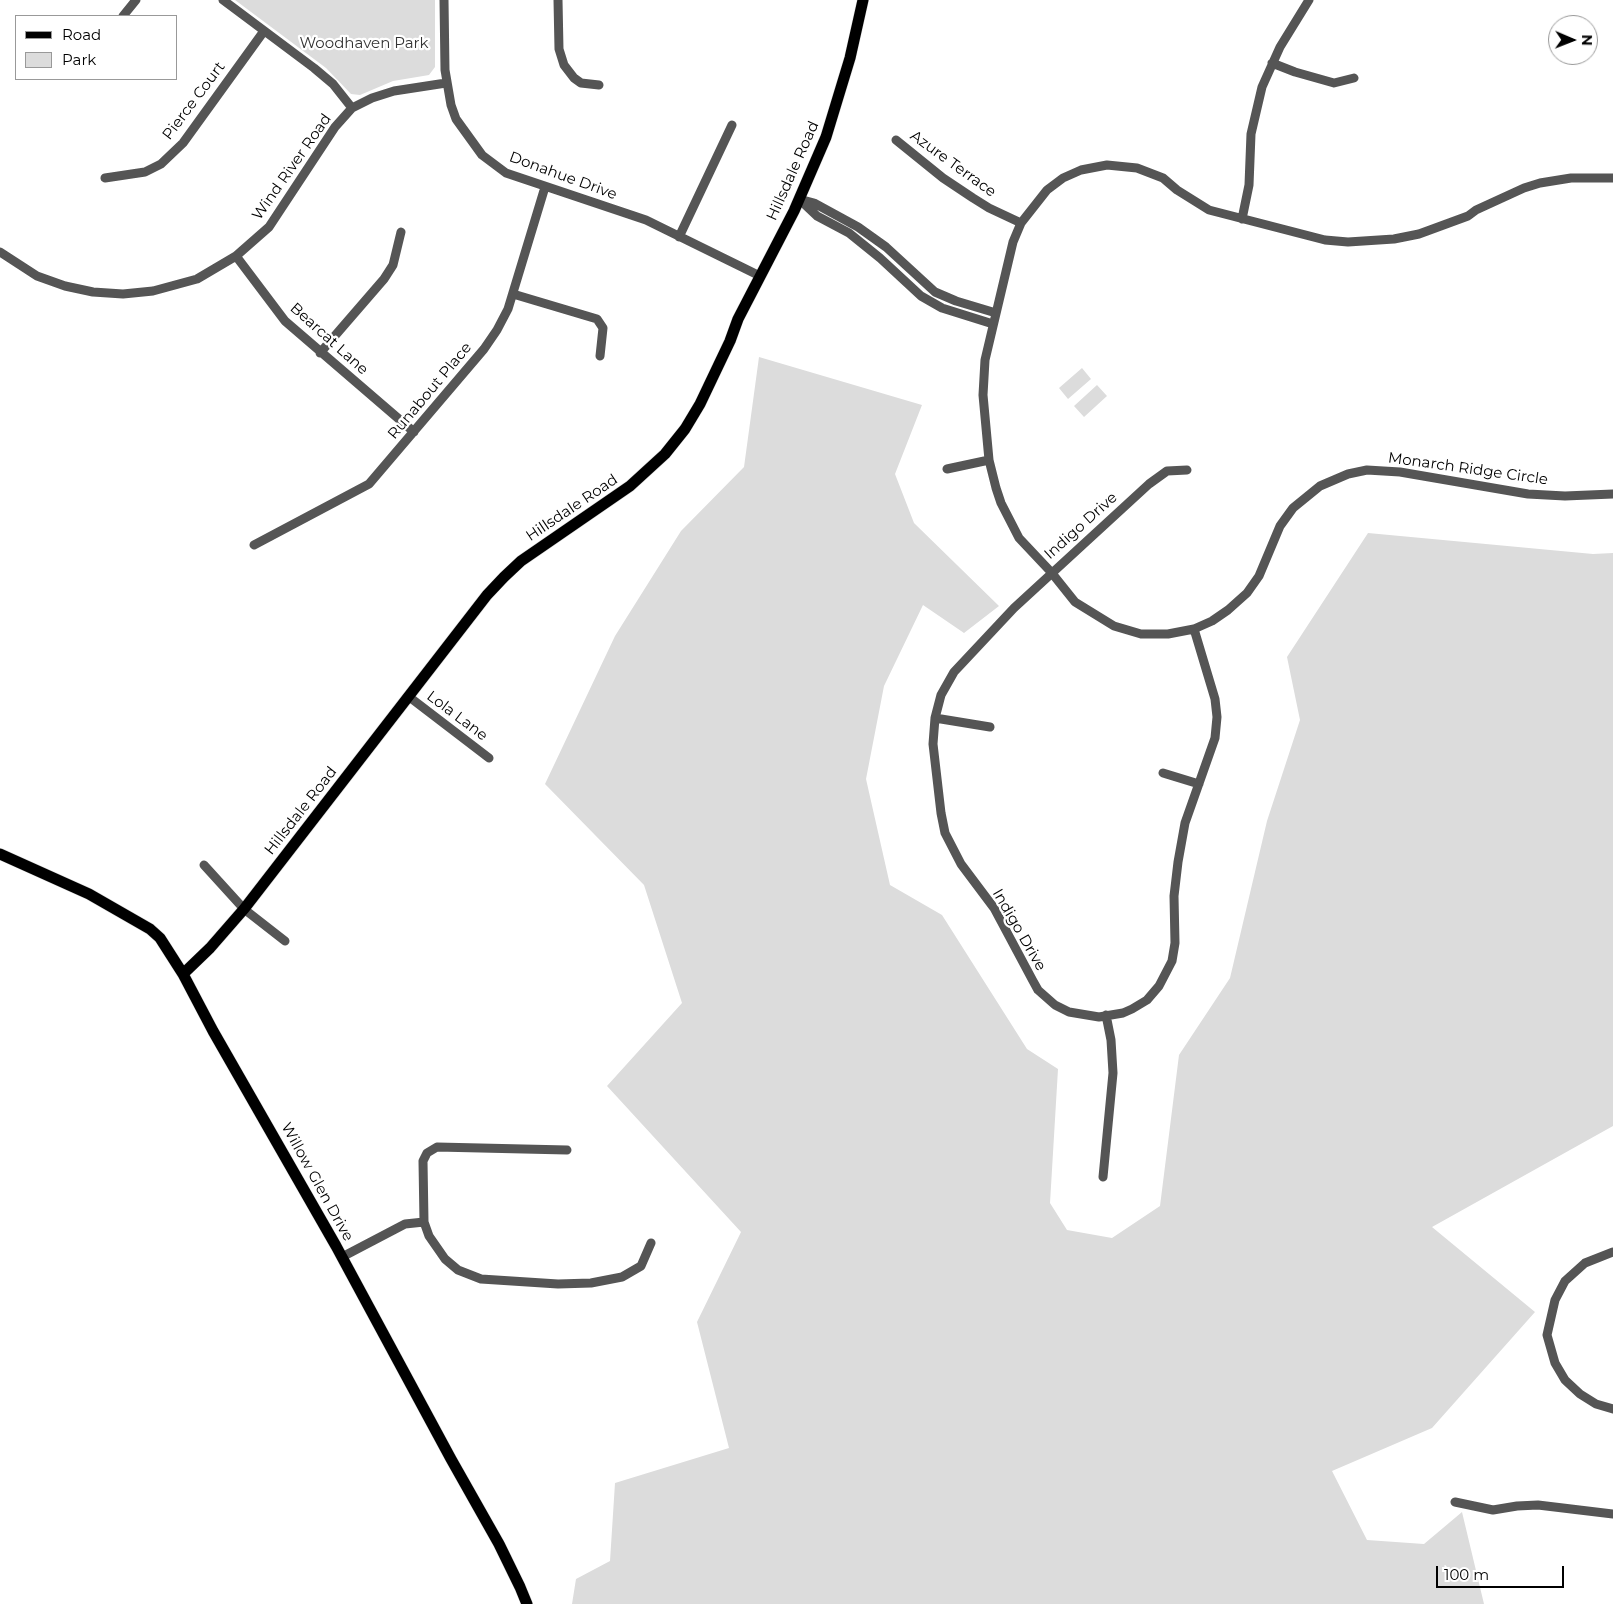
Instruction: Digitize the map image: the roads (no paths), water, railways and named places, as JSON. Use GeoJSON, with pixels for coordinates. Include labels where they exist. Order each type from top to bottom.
{"type":"FeatureCollection","features":[{"type":"Feature","properties":{"kind":"main road","name":"Hillsdale Road"},"geometry":{"type":"LineString","coordinates":[[183,974],[210,948],[244,909],[408,696],[504,577],[521,561],[630,486],[665,454],[685,429],[700,404],[760,276],[799,199],[826,137],[850,58],[863,0]]}},
{"type":"Feature","properties":{"kind":"main road","name":"Willow Glen Drive"},"geometry":{"type":"LineString","coordinates":[[0,854],[89,894],[150,929],[160,938],[183,974],[342,1257],[499,1544],[527,1604]]}},
{"type":"Feature","properties":{"kind":"street"},"geometry":{"type":"LineString","coordinates":[[124,15],[136,0]]}},
{"type":"Feature","properties":{"kind":"street"},"geometry":{"type":"LineString","coordinates":[[223,0],[314,68],[333,84],[352,108]]}},
{"type":"Feature","properties":{"kind":"street","name":"Donahue Drive"},"geometry":{"type":"LineString","coordinates":[[444,0],[446,84],[450,105],[456,119],[482,155],[506,173],[646,220],[760,276]]}},
{"type":"Feature","properties":{"kind":"street"},"geometry":{"type":"LineString","coordinates":[[558,0],[559,49],[564,65],[580,83],[599,85]]}},
{"type":"Feature","properties":{"kind":"street"},"geometry":{"type":"LineString","coordinates":[[1242,219],[1249,185],[1251,134],[1262,87],[1280,47],[1309,0]]}},
{"type":"Feature","properties":{"kind":"street","name":"Pierce Court"},"geometry":{"type":"LineString","coordinates":[[105,178],[145,172],[160,164],[183,143],[264,31]]}},
{"type":"Feature","properties":{"kind":"street"},"geometry":{"type":"LineString","coordinates":[[1272,63],[1295,72],[1334,83],[1354,78]]}},
{"type":"Feature","properties":{"kind":"street","name":"Wind River Road"},"geometry":{"type":"LineString","coordinates":[[0,252],[37,276],[79,290],[115,294],[153,291],[182,284],[210,272],[236,256],[269,227],[335,127],[352,108],[372,98],[394,91],[446,84]]}},
{"type":"Feature","properties":{"kind":"street"},"geometry":{"type":"LineString","coordinates":[[679,237],[732,125]]}},
{"type":"Feature","properties":{"kind":"street","name":"Azure Terrace"},"geometry":{"type":"LineString","coordinates":[[896,140],[943,178],[973,198],[1021,223]]}},
{"type":"Feature","properties":{"kind":"street","name":"Monarch Ridge Circle"},"geometry":{"type":"LineString","coordinates":[[1613,178],[1571,178],[1524,188],[1448,224],[1419,234],[1394,239],[1348,242],[1324,240],[1209,210],[1162,178],[1146,170],[1130,166],[1107,165],[1081,170],[1055,183],[1040,197],[1021,223],[1013,242],[985,360],[983,395],[989,460],[1001,503],[1019,538],[1051,572],[1075,602],[1123,630],[1141,634],[1159,635],[1194,629],[1222,614],[1243,597],[1253,585],[1264,567],[1280,526],[1286,517],[1310,492],[1338,477],[1367,470],[1400,472],[1528,494],[1565,496],[1613,494]]}},
{"type":"Feature","properties":{"kind":"street","name":"Runabout Place"},"geometry":{"type":"LineString","coordinates":[[254,544],[369,484],[484,349],[498,330],[508,309],[545,187]]}},
{"type":"Feature","properties":{"kind":"street"},"geometry":{"type":"LineString","coordinates":[[799,199],[814,203],[858,227],[886,247],[936,292],[956,301],[996,313]]}},
{"type":"Feature","properties":{"kind":"street"},"geometry":{"type":"LineString","coordinates":[[799,199],[817,216],[849,233],[880,258],[921,296],[942,308],[993,324]]}},
{"type":"Feature","properties":{"kind":"street"},"geometry":{"type":"LineString","coordinates":[[320,353],[384,279],[393,265],[402,232]]}},
{"type":"Feature","properties":{"kind":"street","name":"Bearcat Lane"},"geometry":{"type":"LineString","coordinates":[[236,256],[285,321],[414,432]]}},
{"type":"Feature","properties":{"kind":"street"},"geometry":{"type":"LineString","coordinates":[[513,294],[597,319],[604,328],[600,356]]}},
{"type":"Feature","properties":{"kind":"street"},"geometry":{"type":"LineString","coordinates":[[947,469],[989,460]]}},
{"type":"Feature","properties":{"kind":"street","name":"Indigo Drive"},"geometry":{"type":"LineString","coordinates":[[1187,470],[1167,471],[1149,484],[1014,608],[960,664],[944,688],[935,718],[933,744],[941,813],[946,833],[961,864],[994,908],[1018,956],[1038,990],[1055,1005],[1069,1012],[1100,1017],[1123,1013],[1140,1005],[1159,986],[1169,970],[1175,943],[1174,896],[1185,823],[1215,738],[1217,718],[1215,699],[1194,629]]}},
{"type":"Feature","properties":{"kind":"street","name":"Lola Lane"},"geometry":{"type":"LineString","coordinates":[[408,696],[489,758]]}},
{"type":"Feature","properties":{"kind":"street"},"geometry":{"type":"LineString","coordinates":[[935,718],[990,727]]}},
{"type":"Feature","properties":{"kind":"street"},"geometry":{"type":"LineString","coordinates":[[1163,772],[1199,784]]}},
{"type":"Feature","properties":{"kind":"street"},"geometry":{"type":"LineString","coordinates":[[204,865],[244,909],[285,941]]}},
{"type":"Feature","properties":{"kind":"street"},"geometry":{"type":"LineString","coordinates":[[1103,1177],[1113,1073],[1106,1015]]}},
{"type":"Feature","properties":{"kind":"street"},"geometry":{"type":"LineString","coordinates":[[567,1150],[437,1147],[427,1153],[423,1161],[424,1222],[429,1236],[440,1253],[451,1265],[473,1277],[558,1284],[591,1283],[616,1279],[641,1266],[651,1242]]}},
{"type":"Feature","properties":{"kind":"street"},"geometry":{"type":"LineString","coordinates":[[342,1257],[404,1224],[424,1222]]}},
{"type":"Feature","properties":{"kind":"street"},"geometry":{"type":"LineString","coordinates":[[1613,1252],[1586,1264],[1565,1281],[1555,1300],[1547,1336],[1555,1363],[1565,1380],[1580,1394],[1596,1404],[1613,1409]]}},
{"type":"Feature","properties":{"kind":"street"},"geometry":{"type":"LineString","coordinates":[[1455,1502],[1494,1510],[1538,1505],[1613,1514]]}},
{"type":"Feature","properties":{"kind":"park label","name":"Woodhaven Park"},"geometry":{"type":"Point","coordinates":[364,44]}}]}
